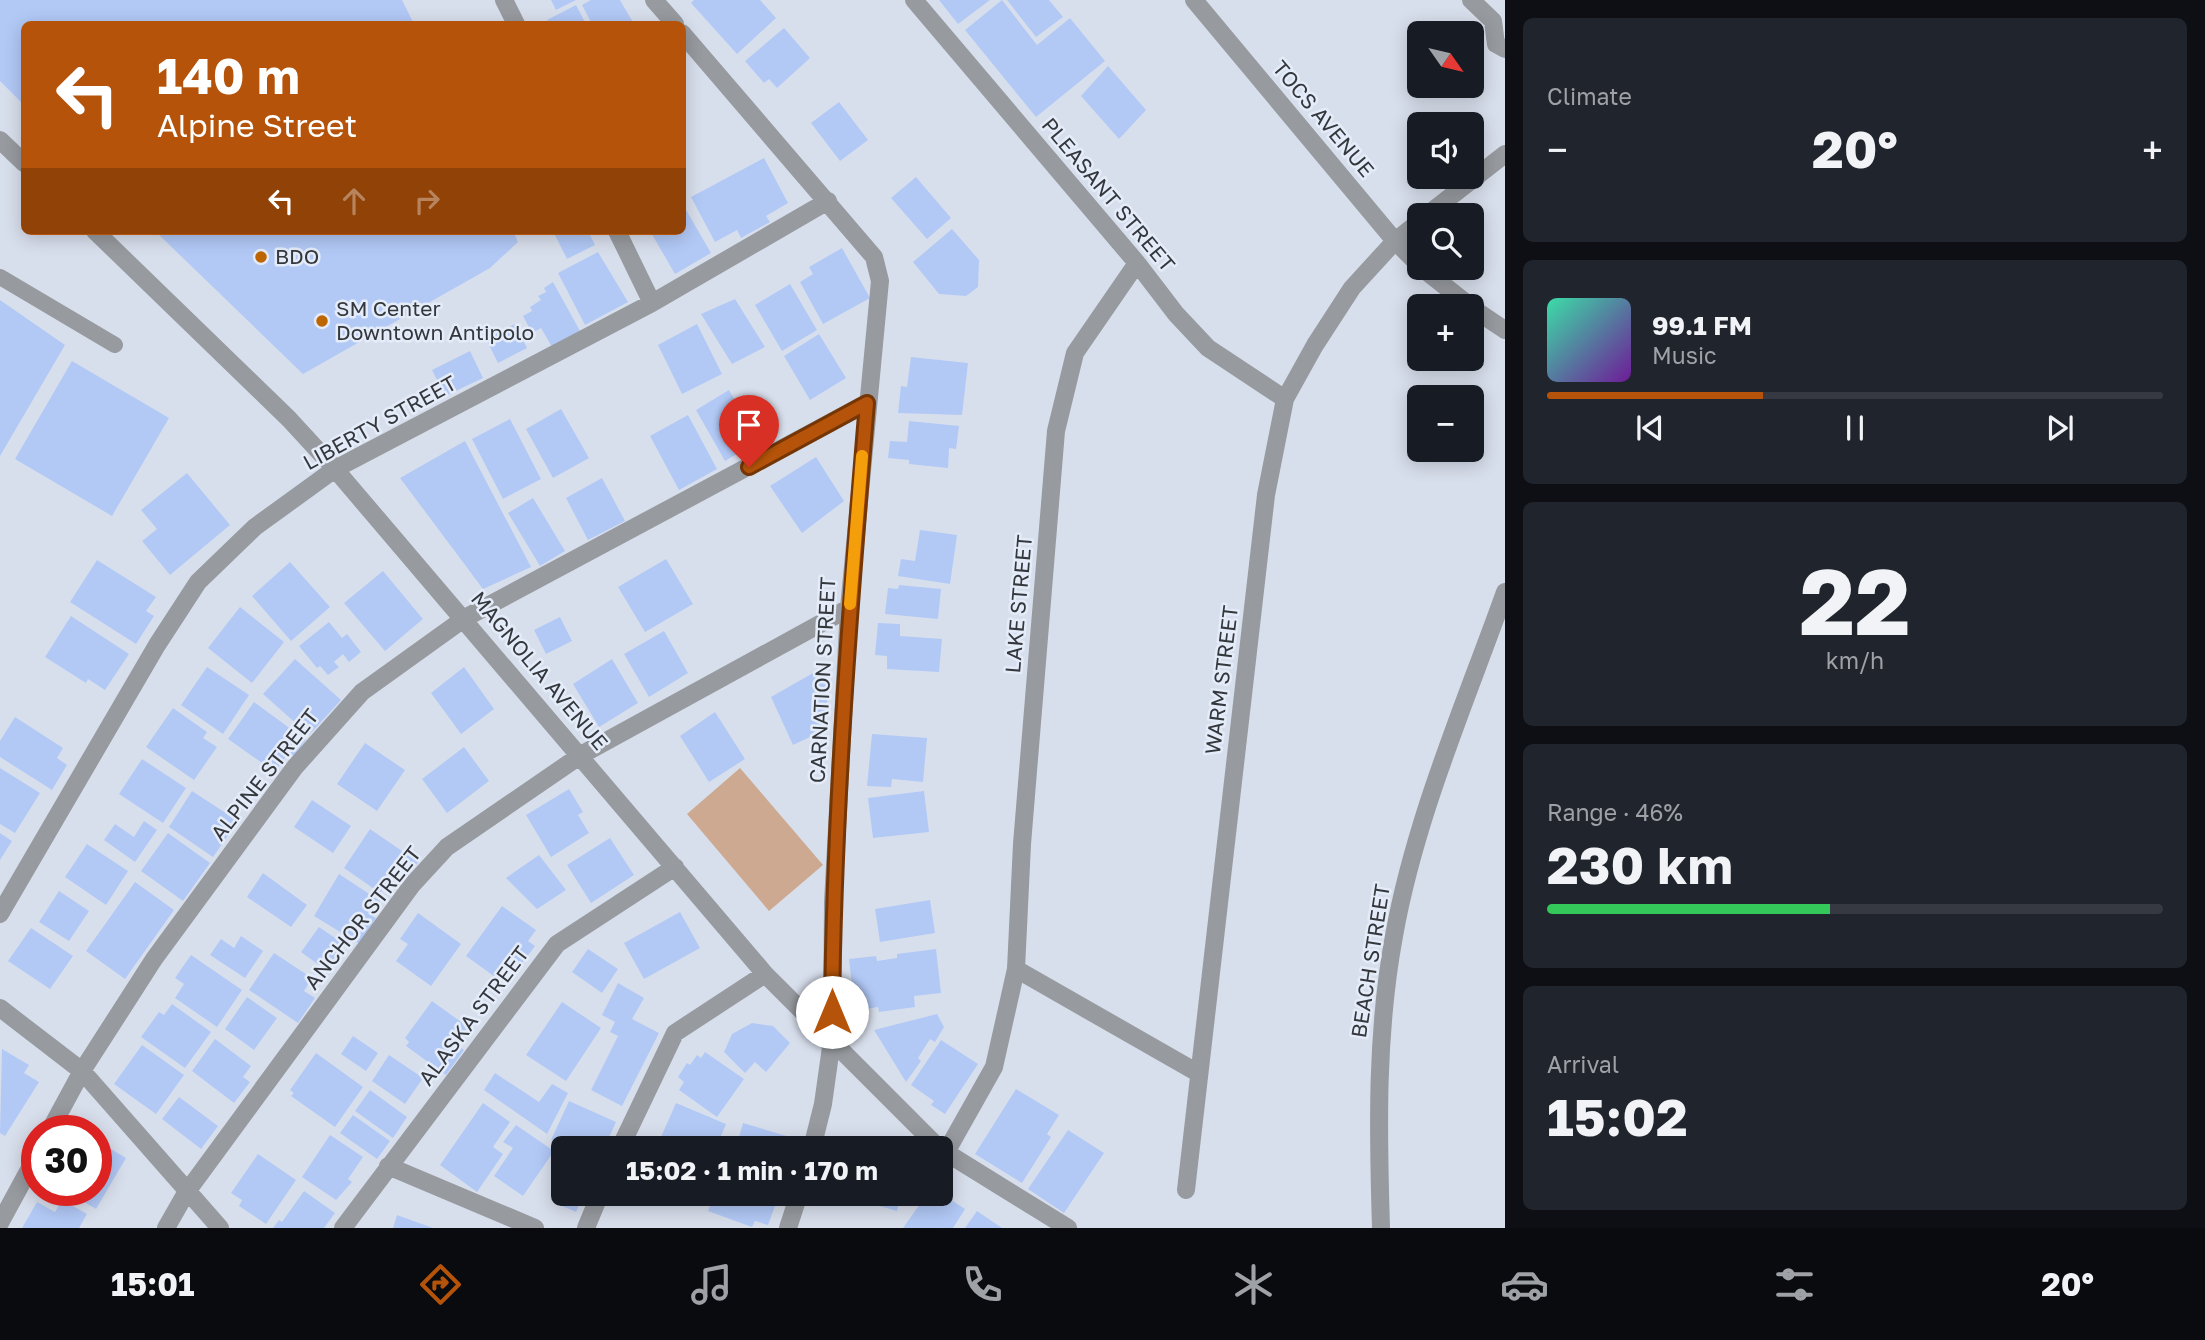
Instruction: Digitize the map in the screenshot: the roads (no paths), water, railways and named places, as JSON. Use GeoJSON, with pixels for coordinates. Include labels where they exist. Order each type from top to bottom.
{"type":"FeatureCollection","features":[{"type":"Feature","properties":{"kind":"street"},"geometry":{"type":"LineString","coordinates":[[504,0],[514,21]]}},
{"type":"Feature","properties":{"kind":"street"},"geometry":{"type":"LineString","coordinates":[[654,0],[673,21]]}},
{"type":"Feature","properties":{"kind":"street","name":"PLEASANT STREET"},"geometry":{"type":"LineString","coordinates":[[914,0],[1137,263],[1176,314],[1208,348],[1285,399]]}},
{"type":"Feature","properties":{"kind":"street","name":"TOCS AVENUE"},"geometry":{"type":"LineString","coordinates":[[1194,0],[1407,253]]}},
{"type":"Feature","properties":{"kind":"street"},"geometry":{"type":"LineString","coordinates":[[1471,0],[1493,21],[1496,44],[1505,49]]}},
{"type":"Feature","properties":{"kind":"street","name":"CARNATION STREET"},"geometry":{"type":"LineString","coordinates":[[686,38],[874,257],[880,281],[849,608],[833,902],[832,1040],[823,1104],[815,1136]]}},
{"type":"Feature","properties":{"kind":"street"},"geometry":{"type":"LineString","coordinates":[[0,140],[21,160]]}},
{"type":"Feature","properties":{"kind":"street"},"geometry":{"type":"LineString","coordinates":[[1442,203],[1505,153]]}},
{"type":"Feature","properties":{"kind":"street","name":"LIBERTY STREET"},"geometry":{"type":"LineString","coordinates":[[0,914],[157,645],[198,582],[255,527],[335,469],[652,303],[828,201]]}},
{"type":"Feature","properties":{"kind":"street","name":"WARM STREET"},"geometry":{"type":"LineString","coordinates":[[1186,1190],[1266,495],[1285,399],[1315,345],[1352,288],[1407,232]]}},
{"type":"Feature","properties":{"kind":"street","name":"MAGNOLIA AVENUE"},"geometry":{"type":"LineString","coordinates":[[99,235],[289,419],[335,469],[465,618],[765,974],[927,1136]]}},
{"type":"Feature","properties":{"kind":"street"},"geometry":{"type":"LineString","coordinates":[[619,235],[652,303]]}},
{"type":"Feature","properties":{"kind":"street","name":"LAKE STREET"},"geometry":{"type":"LineString","coordinates":[[951,1136],[994,1067],[1016,969],[1022,844],[1056,431],[1075,353],[1137,263]]}},
{"type":"Feature","properties":{"kind":"street","name":"TOCS AVENUE"},"geometry":{"type":"LineString","coordinates":[[1438,280],[1455,294]]}},
{"type":"Feature","properties":{"kind":"street","name":"TOCS AVENUE"},"geometry":{"type":"LineString","coordinates":[[1484,316],[1505,330]]}},
{"type":"Feature","properties":{"kind":"street","name":"ALPINE STREET"},"geometry":{"type":"LineString","coordinates":[[58,1115],[82,1071],[154,959],[295,767],[362,692],[465,618],[867,403]]}},
{"type":"Feature","properties":{"kind":"street","name":"BEACH STREET"},"geometry":{"type":"LineString","coordinates":[[1381,1228],[1378,1093],[1394,936],[1411,859],[1505,592]]}},
{"type":"Feature","properties":{"kind":"street","name":"ANCHOR STREET"},"geometry":{"type":"LineString","coordinates":[[166,1228],[186,1193],[412,884],[447,847],[580,755],[849,608]]}},
{"type":"Feature","properties":{"kind":"street","name":"ALASKA STREET"},"geometry":{"type":"LineString","coordinates":[[343,1228],[557,944],[675,867]]}},
{"type":"Feature","properties":{"kind":"street"},"geometry":{"type":"LineString","coordinates":[[1016,969],[1198,1073]]}},
{"type":"Feature","properties":{"kind":"street"},"geometry":{"type":"LineString","coordinates":[[626,1136],[675,1033],[765,974]]}},
{"type":"Feature","properties":{"kind":"street"},"geometry":{"type":"LineString","coordinates":[[0,1008],[82,1071],[186,1193],[220,1228]]}},
{"type":"Feature","properties":{"kind":"street","name":"MAGNOLIA AVENUE"},"geometry":{"type":"LineString","coordinates":[[953,1158],[1068,1228]]}},
{"type":"Feature","properties":{"kind":"street"},"geometry":{"type":"LineString","coordinates":[[388,1166],[535,1228]]}},
{"type":"Feature","properties":{"kind":"street"},"geometry":{"type":"LineString","coordinates":[[0,1223],[21,1184]]}},
{"type":"Feature","properties":{"kind":"street"},"geometry":{"type":"LineString","coordinates":[[586,1228],[595,1206]]}},
{"type":"Feature","properties":{"kind":"street"},"geometry":{"type":"LineString","coordinates":[[788,1228],[795,1206]]}},
{"type":"Feature","properties":{"kind":"lane"},"geometry":{"type":"LineString","coordinates":[[0,277],[115,345]]}},
{"type":"Feature","properties":{"kind":"place","name":"BDO"},"geometry":{"type":"Point","coordinates":[261,257]}},
{"type":"Feature","properties":{"kind":"place","name":"SM Center Downtown Antipolo"},"geometry":{"type":"Point","coordinates":[322,321]}}]}
